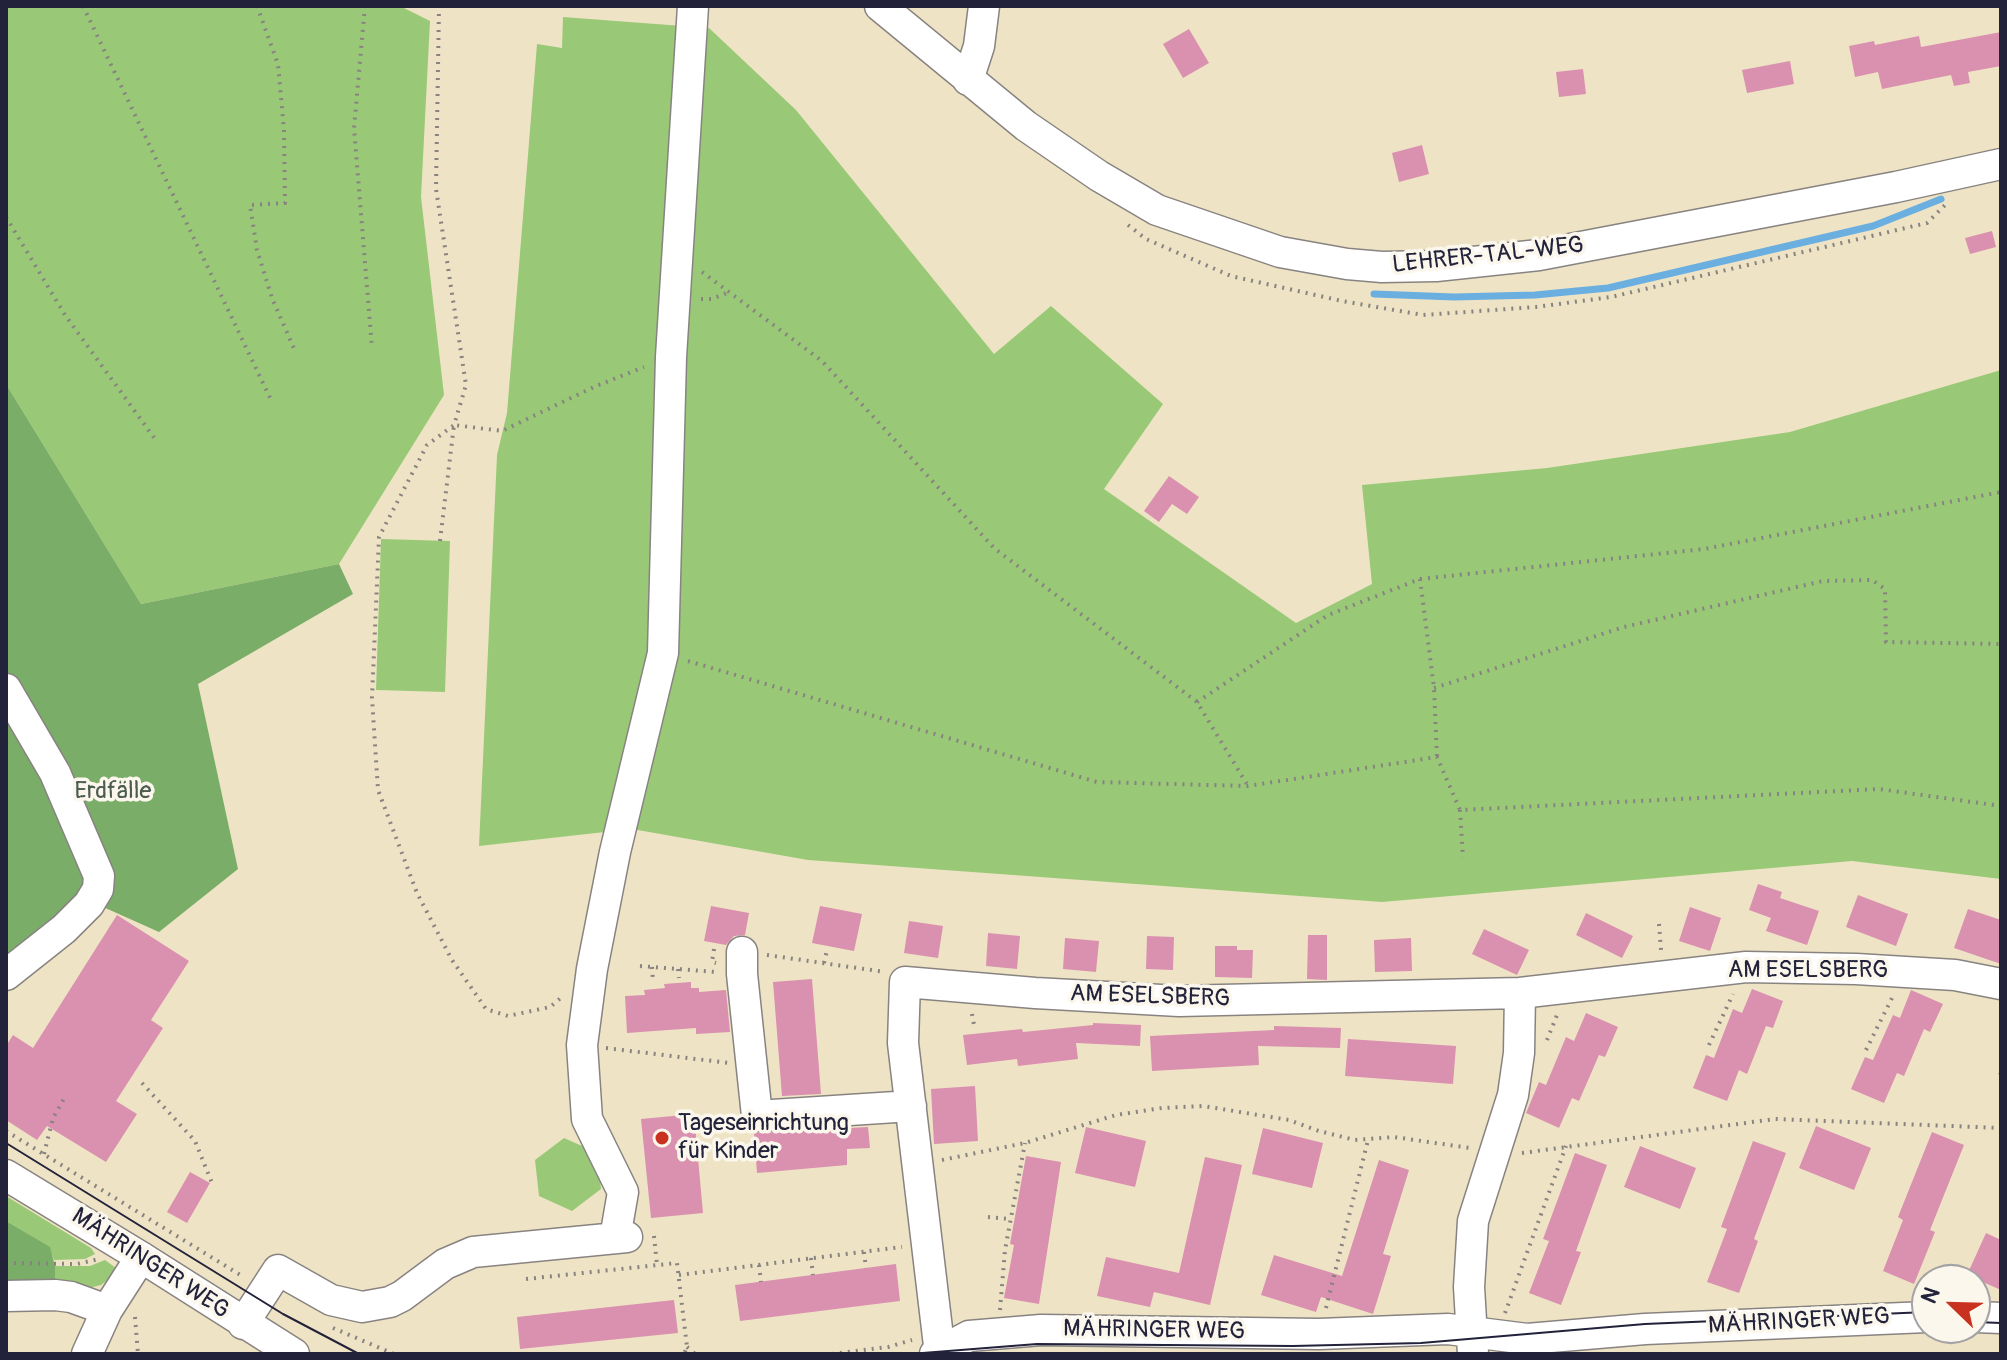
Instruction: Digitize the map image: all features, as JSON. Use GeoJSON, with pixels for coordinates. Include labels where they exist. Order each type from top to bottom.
{"type":"FeatureCollection","features":[{"type":"Feature","properties":{"kind":"street"},"geometry":{"type":"LineString","coordinates":[[243,1324],[278,1270],[331,1300],[362,1307],[402,1296],[445,1264],[473,1252],[621,1238],[623,1192],[587,1119],[582,1045],[592,969],[615,852],[663,653],[671,357],[693,6]]}},
{"type":"Feature","properties":{"kind":"street","name":"LEHRER-TAL-WEG"},"geometry":{"type":"LineString","coordinates":[[880,6],[1026,126],[1099,176],[1157,210],[1280,252],[1347,264],[1436,266],[1539,255],[2001,164]]}},
{"type":"Feature","properties":{"kind":"street"},"geometry":{"type":"LineString","coordinates":[[968,80],[979,46],[984,6]]}},
{"type":"Feature","properties":{"kind":"street"},"geometry":{"type":"LineString","coordinates":[[6,689],[55,773],[99,876],[98,889],[89,904],[64,929],[6,975]]}},
{"type":"Feature","properties":{"kind":"street"},"geometry":{"type":"LineString","coordinates":[[742,963],[757,1116],[911,1106]]}},
{"type":"Feature","properties":{"kind":"street","name":"AM ESELSBERG"},"geometry":{"type":"LineString","coordinates":[[905,982],[1176,1001],[1520,993],[1746,967],[1955,975],[2001,984]]}},
{"type":"Feature","properties":{"kind":"street"},"geometry":{"type":"LineString","coordinates":[[905,982],[903,1043],[938,1347]]}},
{"type":"Feature","properties":{"kind":"street"},"geometry":{"type":"LineString","coordinates":[[1479,1346],[1469,1287],[1470,1243],[1478,1199],[1513,1095],[1517,1074],[1520,993]]}},
{"type":"Feature","properties":{"kind":"street","name":"MÄHRINGER WEG"},"geometry":{"type":"LineString","coordinates":[[6,1175],[294,1354]]}},
{"type":"Feature","properties":{"kind":"street"},"geometry":{"type":"LineString","coordinates":[[87,1354],[115,1314],[141,1257]]}},
{"type":"Feature","properties":{"kind":"street"},"geometry":{"type":"LineString","coordinates":[[6,1296],[63,1296],[115,1314]]}},
{"type":"Feature","properties":{"kind":"street"},"geometry":{"type":"LineString","coordinates":[[105,1354],[115,1314]]}},
{"type":"Feature","properties":{"kind":"street","name":"MÄHRINGER WEG"},"geometry":{"type":"LineString","coordinates":[[938,1347],[969,1336],[1000,1332],[1078,1330],[1319,1334],[1448,1329],[1479,1346],[1516,1330],[1645,1329],[1911,1318]]}},
{"type":"Feature","properties":{"kind":"path"},"geometry":{"type":"LineString","coordinates":[[83,6],[272,402]]}},
{"type":"Feature","properties":{"kind":"path"},"geometry":{"type":"LineString","coordinates":[[257,6],[278,64],[284,130],[285,203],[250,205],[257,250],[272,298],[295,351]]}},
{"type":"Feature","properties":{"kind":"path"},"geometry":{"type":"LineString","coordinates":[[365,6],[354,128],[372,348]]}},
{"type":"Feature","properties":{"kind":"path"},"geometry":{"type":"LineString","coordinates":[[439,6],[436,189],[466,385],[454,425],[440,541]]}},
{"type":"Feature","properties":{"kind":"path"},"geometry":{"type":"LineString","coordinates":[[1122,221],[1146,239],[1231,276],[1342,301],[1423,315],[1536,307],[1611,297],[1927,223],[1949,201]]}},
{"type":"Feature","properties":{"kind":"path"},"geometry":{"type":"LineString","coordinates":[[6,217],[65,315],[155,439]]}},
{"type":"Feature","properties":{"kind":"path"},"geometry":{"type":"LineString","coordinates":[[678,254],[822,361],[994,548],[1197,702],[1248,786]]}},
{"type":"Feature","properties":{"kind":"path"},"geometry":{"type":"LineString","coordinates":[[592,969],[550,1007],[508,1016],[486,1009],[452,960],[417,893],[378,790],[372,698],[379,537],[427,445],[454,425],[502,431],[596,386],[671,357]]}},
{"type":"Feature","properties":{"kind":"path"},"geometry":{"type":"LineString","coordinates":[[1197,702],[1328,615],[1420,579],[1704,549],[2001,492]]}},
{"type":"Feature","properties":{"kind":"path"},"geometry":{"type":"LineString","coordinates":[[1420,579],[1434,688],[1437,757],[1460,810],[1463,858]]}},
{"type":"Feature","properties":{"kind":"path"},"geometry":{"type":"LineString","coordinates":[[1434,688],[1624,627],[1823,581],[1872,580],[1885,589],[1886,642],[2001,644]]}},
{"type":"Feature","properties":{"kind":"path"},"geometry":{"type":"LineString","coordinates":[[663,653],[1097,782],[1248,786],[1437,757]]}},
{"type":"Feature","properties":{"kind":"path"},"geometry":{"type":"LineString","coordinates":[[1460,810],[1879,789],[2001,806]]}},
{"type":"Feature","properties":{"kind":"path"},"geometry":{"type":"LineString","coordinates":[[824,963],[827,950]]}},
{"type":"Feature","properties":{"kind":"path"},"geometry":{"type":"LineString","coordinates":[[640,966],[678,969],[742,963],[824,963],[882,970],[905,982]]}},
{"type":"Feature","properties":{"kind":"path"},"geometry":{"type":"LineString","coordinates":[[652,967],[653,981]]}},
{"type":"Feature","properties":{"kind":"path"},"geometry":{"type":"LineString","coordinates":[[1709,1045],[1746,967]]}},
{"type":"Feature","properties":{"kind":"path"},"geometry":{"type":"LineString","coordinates":[[678,969],[679,978]]}},
{"type":"Feature","properties":{"kind":"path"},"geometry":{"type":"LineString","coordinates":[[1866,1050],[1905,972]]}},
{"type":"Feature","properties":{"kind":"path"},"geometry":{"type":"LineString","coordinates":[[1547,1040],[1569,987]]}},
{"type":"Feature","properties":{"kind":"path"},"geometry":{"type":"LineString","coordinates":[[582,1045],[751,1066]]}},
{"type":"Feature","properties":{"kind":"path"},"geometry":{"type":"LineString","coordinates":[[142,1083],[195,1141],[212,1183]]}},
{"type":"Feature","properties":{"kind":"path"},"geometry":{"type":"LineString","coordinates":[[44,1154],[53,1118],[65,1097]]}},
{"type":"Feature","properties":{"kind":"path"},"geometry":{"type":"LineString","coordinates":[[918,1165],[1025,1143],[1116,1115],[1203,1106],[1289,1120],[1339,1137],[1368,1140],[1406,1138],[1511,1155],[1775,1119],[2001,1128]]}},
{"type":"Feature","properties":{"kind":"path"},"geometry":{"type":"LineString","coordinates":[[6,1131],[265,1290]]}},
{"type":"Feature","properties":{"kind":"path"},"geometry":{"type":"LineString","coordinates":[[1319,1334],[1368,1140]]}},
{"type":"Feature","properties":{"kind":"path"},"geometry":{"type":"LineString","coordinates":[[1000,1332],[1000,1283],[1025,1143]]}},
{"type":"Feature","properties":{"kind":"path"},"geometry":{"type":"LineString","coordinates":[[1516,1330],[1505,1308],[1566,1146]]}},
{"type":"Feature","properties":{"kind":"path"},"geometry":{"type":"LineString","coordinates":[[988,1217],[1010,1219]]}},
{"type":"Feature","properties":{"kind":"path"},"geometry":{"type":"LineString","coordinates":[[679,1275],[928,1244]]}},
{"type":"Feature","properties":{"kind":"path"},"geometry":{"type":"LineString","coordinates":[[864,1252],[866,1268]]}},
{"type":"Feature","properties":{"kind":"path"},"geometry":{"type":"LineString","coordinates":[[6,1263],[87,1263],[102,1254]]}},
{"type":"Feature","properties":{"kind":"path"},"geometry":{"type":"LineString","coordinates":[[811,1258],[813,1275]]}},
{"type":"Feature","properties":{"kind":"path"},"geometry":{"type":"LineString","coordinates":[[526,1279],[677,1263],[687,1347],[684,1354]]}},
{"type":"Feature","properties":{"kind":"path"},"geometry":{"type":"LineString","coordinates":[[759,1265],[761,1282]]}},
{"type":"Feature","properties":{"kind":"path"},"geometry":{"type":"LineString","coordinates":[[115,1314],[138,1354]]}},
{"type":"Feature","properties":{"kind":"path"},"geometry":{"type":"LineString","coordinates":[[332,1327],[394,1354]]}},
{"type":"Feature","properties":{"kind":"path"},"geometry":{"type":"LineString","coordinates":[[832,1354],[899,1344],[938,1347]]}},
{"type":"Feature","properties":{"kind":"path"},"geometry":{"type":"LineString","coordinates":[[687,1347],[695,1354]]}},
{"type":"Feature","properties":{"kind":"green space"},"geometry":{"type":"Polygon","coordinates":[[[6,6],[400,6],[430,21],[421,197],[444,395],[339,564],[141,604],[6,384],[6,6]]]}},
{"type":"Feature","properties":{"kind":"green space"},"geometry":{"type":"Polygon","coordinates":[[[563,17],[709,28],[796,110],[994,354],[1051,306],[1163,404],[1104,489],[1296,623],[1372,584],[1362,485],[1547,468],[1790,432],[2001,370],[2001,879],[1852,861],[1382,902],[808,860],[632,829],[479,846],[497,455],[507,413],[537,44],[562,48],[563,17]]]}},
{"type":"Feature","properties":{"kind":"green space","name":"Erdfälle"},"geometry":{"type":"Polygon","coordinates":[[[6,384],[141,604],[339,564],[353,594],[198,684],[238,869],[159,932],[83,898],[6,957],[6,384]]]}},
{"type":"Feature","properties":{"kind":"green space"},"geometry":{"type":"Polygon","coordinates":[[[381,539],[450,541],[445,692],[376,690],[381,539]]]}},
{"type":"Feature","properties":{"kind":"green space"},"geometry":{"type":"Polygon","coordinates":[[[564,1138],[598,1153],[601,1189],[572,1211],[539,1196],[535,1160],[564,1138]]]}},
{"type":"Feature","properties":{"kind":"green space"},"geometry":{"type":"Polygon","coordinates":[[[6,1196],[91,1248],[95,1254],[85,1259],[54,1260],[49,1247],[6,1221],[6,1196]]]}},
{"type":"Feature","properties":{"kind":"green space"},"geometry":{"type":"Polygon","coordinates":[[[6,1221],[50,1247],[55,1266],[55,1286],[6,1285],[6,1221]]]}},
{"type":"Feature","properties":{"kind":"green space"},"geometry":{"type":"Polygon","coordinates":[[[105,1260],[116,1268],[112,1277],[101,1285],[89,1288],[55,1286],[55,1266],[90,1266],[105,1260]]]}},
{"type":"Feature","properties":{"kind":"building"},"geometry":{"type":"Polygon","coordinates":[[[1189,29],[1209,63],[1183,78],[1163,44],[1189,29]]]}},
{"type":"Feature","properties":{"kind":"building"},"geometry":{"type":"Polygon","coordinates":[[[2001,32],[2001,66],[1968,72],[1970,83],[1954,86],[1951,75],[1882,89],[1878,72],[1855,77],[1849,46],[1874,41],[1875,45],[1919,36],[1921,47],[2001,32]]]}},
{"type":"Feature","properties":{"kind":"building"},"geometry":{"type":"Polygon","coordinates":[[[1790,61],[1794,84],[1747,93],[1742,70],[1790,61]]]}},
{"type":"Feature","properties":{"kind":"building"},"geometry":{"type":"Polygon","coordinates":[[[1583,69],[1586,94],[1559,97],[1556,72],[1583,69]]]}},
{"type":"Feature","properties":{"kind":"building"},"geometry":{"type":"Polygon","coordinates":[[[1422,145],[1429,174],[1399,182],[1392,153],[1422,145]]]}},
{"type":"Feature","properties":{"kind":"building"},"geometry":{"type":"Polygon","coordinates":[[[1992,231],[1996,247],[1970,254],[1965,238],[1992,231]]]}},
{"type":"Feature","properties":{"kind":"building"},"geometry":{"type":"Polygon","coordinates":[[[1169,476],[1199,497],[1187,514],[1172,504],[1159,522],[1144,511],[1169,476]]]}},
{"type":"Feature","properties":{"kind":"building"},"geometry":{"type":"Polygon","coordinates":[[[1758,884],[1782,892],[1780,898],[1819,911],[1807,945],[1766,931],[1771,918],[1749,910],[1758,884]]]}},
{"type":"Feature","properties":{"kind":"building"},"geometry":{"type":"Polygon","coordinates":[[[1858,895],[1908,914],[1896,946],[1846,927],[1858,895]]]}},
{"type":"Feature","properties":{"kind":"building"},"geometry":{"type":"Polygon","coordinates":[[[711,906],[749,913],[745,935],[734,936],[726,945],[704,941],[711,906]]]}},
{"type":"Feature","properties":{"kind":"building"},"geometry":{"type":"Polygon","coordinates":[[[820,906],[862,914],[854,951],[812,943],[820,906]]]}},
{"type":"Feature","properties":{"kind":"building"},"geometry":{"type":"Polygon","coordinates":[[[1690,907],[1721,918],[1710,951],[1679,941],[1690,907]]]}},
{"type":"Feature","properties":{"kind":"building"},"geometry":{"type":"Polygon","coordinates":[[[1968,909],[2001,920],[2001,964],[1954,948],[1968,909]]]}},
{"type":"Feature","properties":{"kind":"building"},"geometry":{"type":"Polygon","coordinates":[[[1586,913],[1633,936],[1622,958],[1576,935],[1586,913]]]}},
{"type":"Feature","properties":{"kind":"building"},"geometry":{"type":"Polygon","coordinates":[[[117,915],[189,961],[151,1020],[163,1028],[116,1101],[137,1114],[106,1162],[47,1126],[37,1140],[6,1120],[6,1046],[13,1035],[33,1048],[117,915]]]}},
{"type":"Feature","properties":{"kind":"building"},"geometry":{"type":"Polygon","coordinates":[[[909,921],[943,926],[938,958],[904,953],[909,921]]]}},
{"type":"Feature","properties":{"kind":"building"},"geometry":{"type":"Polygon","coordinates":[[[1484,929],[1529,950],[1517,975],[1472,954],[1484,929]]]}},
{"type":"Feature","properties":{"kind":"building"},"geometry":{"type":"Polygon","coordinates":[[[988,933],[1020,936],[1017,969],[986,966],[988,933]]]}},
{"type":"Feature","properties":{"kind":"building"},"geometry":{"type":"Polygon","coordinates":[[[1308,935],[1327,935],[1327,980],[1307,979],[1308,935]]]}},
{"type":"Feature","properties":{"kind":"building"},"geometry":{"type":"Polygon","coordinates":[[[1147,936],[1174,937],[1173,970],[1146,969],[1147,936]]]}},
{"type":"Feature","properties":{"kind":"building"},"geometry":{"type":"Polygon","coordinates":[[[1065,938],[1099,941],[1096,972],[1063,969],[1065,938]]]}},
{"type":"Feature","properties":{"kind":"building"},"geometry":{"type":"Polygon","coordinates":[[[1411,938],[1412,971],[1375,972],[1374,940],[1411,938]]]}},
{"type":"Feature","properties":{"kind":"building"},"geometry":{"type":"Polygon","coordinates":[[[1215,946],[1253,950],[1252,978],[1215,977],[1215,946]]]}},
{"type":"Feature","properties":{"kind":"building"},"geometry":{"type":"Polygon","coordinates":[[[812,979],[821,1094],[782,1096],[773,982],[812,979]]]}},
{"type":"Feature","properties":{"kind":"building"},"geometry":{"type":"Polygon","coordinates":[[[691,982],[691,988],[699,988],[699,992],[726,990],[730,1032],[696,1034],[696,1028],[627,1033],[625,996],[645,995],[644,990],[665,988],[664,984],[691,982]]]}},
{"type":"Feature","properties":{"kind":"building"},"geometry":{"type":"Polygon","coordinates":[[[1752,989],[1783,1001],[1773,1028],[1766,1026],[1747,1074],[1739,1070],[1727,1101],[1693,1088],[1706,1055],[1714,1058],[1733,1009],[1742,1013],[1752,989]]]}},
{"type":"Feature","properties":{"kind":"building"},"geometry":{"type":"Polygon","coordinates":[[[1911,990],[1943,1004],[1930,1032],[1924,1029],[1904,1076],[1897,1073],[1884,1103],[1851,1089],[1865,1057],[1873,1060],[1893,1015],[1900,1018],[1911,990]]]}},
{"type":"Feature","properties":{"kind":"building"},"geometry":{"type":"Polygon","coordinates":[[[1586,1013],[1618,1027],[1605,1057],[1599,1055],[1579,1101],[1572,1098],[1559,1128],[1526,1113],[1539,1082],[1546,1085],[1566,1037],[1574,1041],[1586,1013]]]}},
{"type":"Feature","properties":{"kind":"building"},"geometry":{"type":"Polygon","coordinates":[[[1093,1023],[1141,1025],[1140,1046],[1076,1043],[1078,1059],[1018,1066],[1017,1059],[967,1065],[963,1035],[1022,1029],[1023,1032],[1093,1023]]]}},
{"type":"Feature","properties":{"kind":"building"},"geometry":{"type":"Polygon","coordinates":[[[1274,1026],[1341,1028],[1340,1048],[1258,1046],[1259,1065],[1152,1071],[1150,1036],[1274,1030],[1274,1026]]]}},
{"type":"Feature","properties":{"kind":"building"},"geometry":{"type":"Polygon","coordinates":[[[1348,1039],[1456,1046],[1453,1084],[1345,1076],[1348,1039]]]}},
{"type":"Feature","properties":{"kind":"building"},"geometry":{"type":"Polygon","coordinates":[[[975,1086],[978,1141],[934,1144],[931,1089],[975,1086]]]}},
{"type":"Feature","properties":{"kind":"building"},"geometry":{"type":"Polygon","coordinates":[[[694,1114],[703,1213],[651,1218],[641,1119],[694,1114]]]}},
{"type":"Feature","properties":{"kind":"building"},"geometry":{"type":"Polygon","coordinates":[[[1816,1126],[1871,1148],[1854,1190],[1799,1168],[1816,1126]]]}},
{"type":"Feature","properties":{"kind":"building"},"geometry":{"type":"Polygon","coordinates":[[[868,1127],[870,1148],[847,1149],[847,1165],[757,1173],[754,1133],[868,1127]]]}},
{"type":"Feature","properties":{"kind":"building"},"geometry":{"type":"Polygon","coordinates":[[[1086,1127],[1146,1141],[1135,1187],[1075,1173],[1086,1127]]]}},
{"type":"Feature","properties":{"kind":"building"},"geometry":{"type":"Polygon","coordinates":[[[1263,1128],[1323,1143],[1312,1188],[1252,1174],[1263,1128]]]}},
{"type":"Feature","properties":{"kind":"building"},"geometry":{"type":"Polygon","coordinates":[[[1932,1132],[1964,1145],[1930,1230],[1935,1232],[1922,1264],[1911,1264],[1911,1283],[1883,1271],[1903,1220],[1898,1217],[1932,1132]]]}},
{"type":"Feature","properties":{"kind":"building"},"geometry":{"type":"Polygon","coordinates":[[[1753,1141],[1786,1153],[1754,1239],[1758,1241],[1739,1293],[1707,1282],[1727,1229],[1721,1227],[1753,1141]]]}},
{"type":"Feature","properties":{"kind":"building"},"geometry":{"type":"Polygon","coordinates":[[[1640,1146],[1696,1168],[1680,1209],[1624,1187],[1640,1146]]]}},
{"type":"Feature","properties":{"kind":"building"},"geometry":{"type":"Polygon","coordinates":[[[1575,1153],[1607,1165],[1576,1251],[1581,1252],[1561,1305],[1529,1293],[1549,1241],[1543,1239],[1575,1153]]]}},
{"type":"Feature","properties":{"kind":"building"},"geometry":{"type":"Polygon","coordinates":[[[1026,1156],[1061,1162],[1039,1304],[1004,1298],[1026,1156]]]}},
{"type":"Feature","properties":{"kind":"building"},"geometry":{"type":"Polygon","coordinates":[[[1205,1157],[1242,1165],[1210,1305],[1154,1292],[1150,1307],[1097,1296],[1106,1257],[1179,1273],[1205,1157]]]}},
{"type":"Feature","properties":{"kind":"building"},"geometry":{"type":"Polygon","coordinates":[[[1379,1160],[1409,1170],[1383,1254],[1391,1256],[1373,1314],[1321,1297],[1316,1312],[1261,1295],[1274,1255],[1342,1276],[1379,1160]]]}},
{"type":"Feature","properties":{"kind":"building"},"geometry":{"type":"Polygon","coordinates":[[[190,1172],[210,1183],[187,1223],[167,1212],[190,1172]]]}},
{"type":"Feature","properties":{"kind":"building"},"geometry":{"type":"Polygon","coordinates":[[[1986,1233],[2001,1240],[2001,1290],[1991,1286],[1991,1264],[1972,1264],[1986,1233]]]}},
{"type":"Feature","properties":{"kind":"building"},"geometry":{"type":"Polygon","coordinates":[[[896,1264],[900,1301],[740,1321],[735,1285],[896,1264]]]}},
{"type":"Feature","properties":{"kind":"building"},"geometry":{"type":"Polygon","coordinates":[[[674,1300],[678,1333],[520,1349],[517,1317],[674,1300]]]}},
{"type":"Feature","properties":{"kind":"waterway"},"geometry":{"type":"LineString","coordinates":[[1374,294],[1454,297],[1535,295],[1608,288],[1873,226],[1941,199]]}},
{"type":"Feature","properties":{"kind":"tram line"},"geometry":{"type":"LineString","coordinates":[[6,1143],[283,1314],[359,1354]]}},
{"type":"Feature","properties":{"kind":"tram line"},"geometry":{"type":"LineString","coordinates":[[910,1354],[1037,1344],[1293,1346],[1421,1343],[1645,1324],[1911,1313]]}},
{"type":"Feature","properties":{"kind":"tram line"},"geometry":{"type":"LineString","coordinates":[[1991,1323],[2001,1323]]}},
{"type":"Feature","properties":{"kind":"place","name":"Tageseinrichtung für Kinder"},"geometry":{"type":"Point","coordinates":[662,1138]}}]}
